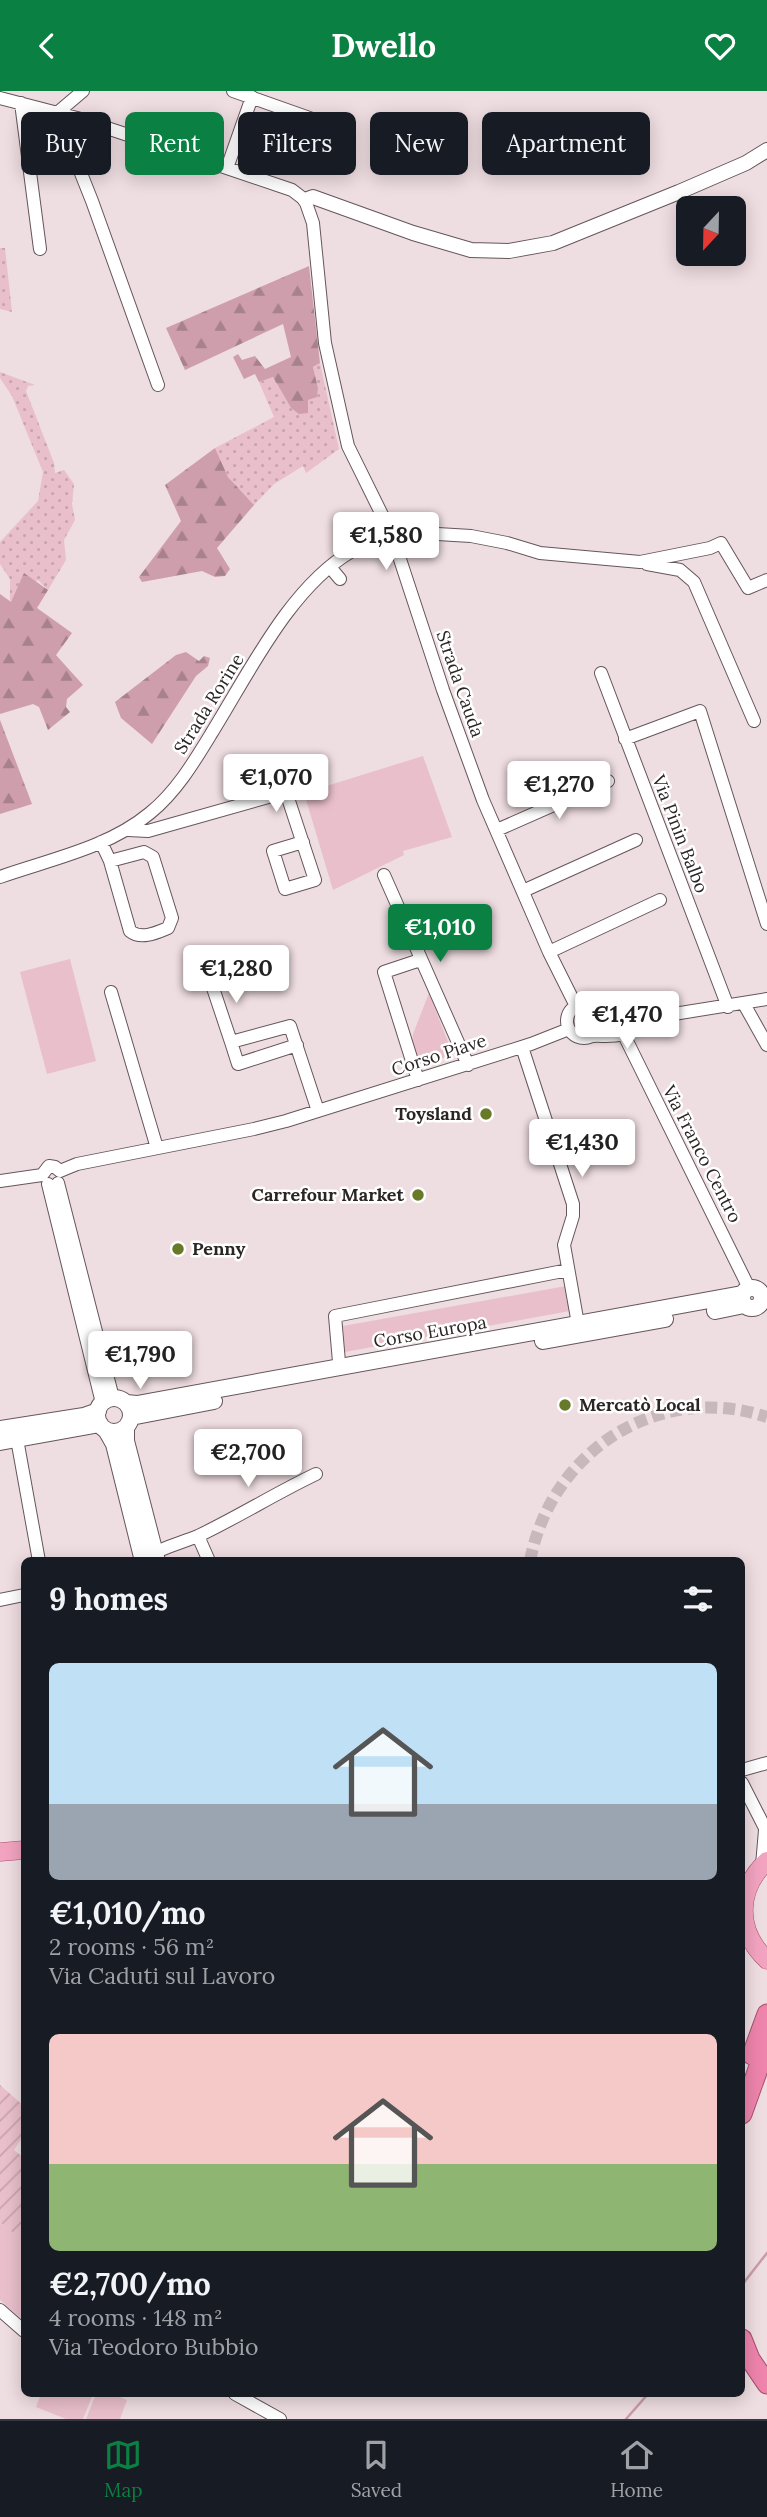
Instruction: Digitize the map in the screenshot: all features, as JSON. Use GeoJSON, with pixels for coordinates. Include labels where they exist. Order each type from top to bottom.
{"type":"FeatureCollection","features":[{"type":"Feature","properties":{"kind":"highway"},"geometry":{"type":"LineString","coordinates":[[745,2075],[767,2014]]}},
{"type":"Feature","properties":{"kind":"highway"},"geometry":{"type":"LineString","coordinates":[[745,2106],[767,2044]]}},
{"type":"Feature","properties":{"kind":"highway"},"geometry":{"type":"LineString","coordinates":[[745,2346],[750,2359],[767,2383]]}},
{"type":"Feature","properties":{"kind":"highway"},"geometry":{"type":"LineString","coordinates":[[745,2366],[767,2400]]}},
{"type":"Feature","properties":{"kind":"main road","name":"Corso Europa"},"geometry":{"type":"LineString","coordinates":[[0,1429],[113,1414],[137,1404],[186,1395],[578,1324],[756,1296]]}},
{"type":"Feature","properties":{"kind":"main road","name":"Corso Europa"},"geometry":{"type":"LineString","coordinates":[[0,1442],[113,1414],[756,1296]]}},
{"type":"Feature","properties":{"kind":"main road"},"geometry":{"type":"LineString","coordinates":[[113,1414],[114,1444],[146,1557]]}},
{"type":"Feature","properties":{"kind":"main road"},"geometry":{"type":"LineString","coordinates":[[0,1853],[21,1852]]}},
{"type":"Feature","properties":{"kind":"main road"},"geometry":{"type":"LineString","coordinates":[[745,1892],[757,1867]]}},
{"type":"Feature","properties":{"kind":"main road"},"geometry":{"type":"LineString","coordinates":[[745,1923],[748,1935],[767,1960]]}},
{"type":"Feature","properties":{"kind":"street"},"geometry":{"type":"LineString","coordinates":[[58,112],[83,91]]}},
{"type":"Feature","properties":{"kind":"street"},"geometry":{"type":"LineString","coordinates":[[233,91],[294,112]]}},
{"type":"Feature","properties":{"kind":"street"},"geometry":{"type":"LineString","coordinates":[[227,168],[252,97]]}},
{"type":"Feature","properties":{"kind":"street"},"geometry":{"type":"LineString","coordinates":[[0,98],[53,112]]}},
{"type":"Feature","properties":{"kind":"street"},"geometry":{"type":"LineString","coordinates":[[21,103],[40,249]]}},
{"type":"Feature","properties":{"kind":"street"},"geometry":{"type":"LineString","coordinates":[[111,130],[292,190],[305,200],[313,197],[413,233],[471,250],[509,251],[553,243],[746,163],[767,150]]}},
{"type":"Feature","properties":{"kind":"street"},"geometry":{"type":"LineString","coordinates":[[82,175],[158,385]]}},
{"type":"Feature","properties":{"kind":"street","name":"Strada Cauda"},"geometry":{"type":"LineString","coordinates":[[305,200],[313,223],[325,343],[348,446],[389,529],[443,690],[497,830],[549,952],[576,1006]]}},
{"type":"Feature","properties":{"kind":"street"},"geometry":{"type":"LineString","coordinates":[[389,529],[471,536],[507,543],[540,554],[640,562],[680,571],[694,582],[754,721]]}},
{"type":"Feature","properties":{"kind":"street","name":"Strada Rorine"},"geometry":{"type":"LineString","coordinates":[[0,877],[90,848],[128,830],[153,811],[180,782],[290,608],[321,574],[353,550],[389,529]]}},
{"type":"Feature","properties":{"kind":"street"},"geometry":{"type":"LineString","coordinates":[[640,562],[710,548],[721,543],[748,588],[767,580]]}},
{"type":"Feature","properties":{"kind":"street"},"geometry":{"type":"LineString","coordinates":[[330,567],[340,579]]}},
{"type":"Feature","properties":{"kind":"street","name":"Via Pinin Balbo"},"geometry":{"type":"LineString","coordinates":[[601,673],[728,1007]]}},
{"type":"Feature","properties":{"kind":"street"},"geometry":{"type":"LineString","coordinates":[[625,739],[700,711],[767,924]]}},
{"type":"Feature","properties":{"kind":"street"},"geometry":{"type":"LineString","coordinates":[[497,830],[608,781]]}},
{"type":"Feature","properties":{"kind":"street"},"geometry":{"type":"LineString","coordinates":[[128,830],[148,831],[286,792],[303,842]]}},
{"type":"Feature","properties":{"kind":"street"},"geometry":{"type":"LineString","coordinates":[[523,891],[636,840]]}},
{"type":"Feature","properties":{"kind":"street"},"geometry":{"type":"LineString","coordinates":[[101,842],[110,861],[130,930],[136,935],[144,936],[168,928],[172,918],[153,857],[144,852],[110,861]]}},
{"type":"Feature","properties":{"kind":"street"},"geometry":{"type":"LineString","coordinates":[[384,876],[468,1065]]}},
{"type":"Feature","properties":{"kind":"street"},"geometry":{"type":"LineString","coordinates":[[549,952],[660,900]]}},
{"type":"Feature","properties":{"kind":"street"},"geometry":{"type":"LineString","coordinates":[[418,1080],[384,972],[420,960]]}},
{"type":"Feature","properties":{"kind":"street"},"geometry":{"type":"LineString","coordinates":[[210,979],[238,1064],[297,1045]]}},
{"type":"Feature","properties":{"kind":"street"},"geometry":{"type":"LineString","coordinates":[[111,992],[157,1148]]}},
{"type":"Feature","properties":{"kind":"street"},"geometry":{"type":"LineString","coordinates":[[632,1023],[767,999]]}},
{"type":"Feature","properties":{"kind":"street"},"geometry":{"type":"LineString","coordinates":[[744,1004],[767,1045]]}},
{"type":"Feature","properties":{"kind":"street"},"geometry":{"type":"LineString","coordinates":[[589,1005],[599,1013],[622,1016],[632,1023],[631,1029],[624,1035],[579,1037],[569,1029],[568,1016],[576,1006],[589,1005]]}},
{"type":"Feature","properties":{"kind":"street"},"geometry":{"type":"LineString","coordinates":[[592,1036],[600,1026],[599,1013]]}},
{"type":"Feature","properties":{"kind":"street"},"geometry":{"type":"LineString","coordinates":[[231,1042],[290,1026],[318,1111]]}},
{"type":"Feature","properties":{"kind":"street","name":"Corso Piave"},"geometry":{"type":"LineString","coordinates":[[0,1181],[52,1178],[77,1164],[254,1129],[468,1065],[569,1029]]}},
{"type":"Feature","properties":{"kind":"street","name":"Via Franco Centro"},"geometry":{"type":"LineString","coordinates":[[624,1035],[756,1296]]}},
{"type":"Feature","properties":{"kind":"street"},"geometry":{"type":"LineString","coordinates":[[522,1047],[573,1204],[564,1245],[578,1324]]}},
{"type":"Feature","properties":{"kind":"street"},"geometry":{"type":"LineString","coordinates":[[52,1178],[113,1414]]}},
{"type":"Feature","properties":{"kind":"street","name":"Corso Europa"},"geometry":{"type":"LineString","coordinates":[[339,1362],[335,1316],[568,1270]]}},
{"type":"Feature","properties":{"kind":"street"},"geometry":{"type":"LineString","coordinates":[[17,1439],[37,1557]]}},
{"type":"Feature","properties":{"kind":"street"},"geometry":{"type":"LineString","coordinates":[[151,1557],[198,1536],[316,1474]]}},
{"type":"Feature","properties":{"kind":"street"},"geometry":{"type":"LineString","coordinates":[[198,1536],[207,1557]]}},
{"type":"Feature","properties":{"kind":"street"},"geometry":{"type":"LineString","coordinates":[[0,1599],[21,1596]]}},
{"type":"Feature","properties":{"kind":"street"},"geometry":{"type":"LineString","coordinates":[[745,1769],[767,1763]]}},
{"type":"Feature","properties":{"kind":"street"},"geometry":{"type":"LineString","coordinates":[[745,1789],[766,1831],[757,1867]]}},
{"type":"Feature","properties":{"kind":"street"},"geometry":{"type":"LineString","coordinates":[[0,2310],[21,2328]]}},
{"type":"Feature","properties":{"kind":"street"},"geometry":{"type":"LineString","coordinates":[[240,2397],[280,2419]]}},
{"type":"Feature","properties":{"kind":"shaded area"},"geometry":{"type":"Polygon","coordinates":[[[0,248],[5,248],[12,312],[0,309],[0,248]]]}},
{"type":"Feature","properties":{"kind":"shaded area"},"geometry":{"type":"Polygon","coordinates":[[[320,363],[339,449],[306,473],[303,466],[274,484],[254,505],[228,477],[215,448],[274,417],[259,382],[273,377],[291,408],[317,396],[313,367],[320,363]]]}},
{"type":"Feature","properties":{"kind":"shaded area"},"geometry":{"type":"Polygon","coordinates":[[[0,372],[35,385],[28,386],[26,391],[54,463],[55,473],[64,470],[74,484],[72,504],[75,520],[64,540],[66,560],[48,590],[38,580],[10,602],[10,579],[0,564],[0,542],[38,501],[43,472],[12,396],[0,378],[0,372]]]}},
{"type":"Feature","properties":{"kind":"shaded area"},"geometry":{"type":"Polygon","coordinates":[[[423,756],[452,837],[403,851],[404,855],[333,890],[304,793],[423,756]]]}},
{"type":"Feature","properties":{"kind":"shaded area"},"geometry":{"type":"Polygon","coordinates":[[[70,959],[96,1061],[47,1074],[20,972],[70,959]]]}},
{"type":"Feature","properties":{"kind":"shaded area"},"geometry":{"type":"Polygon","coordinates":[[[429,993],[453,1055],[420,1065],[412,1044],[413,1034],[429,993]]]}},
{"type":"Feature","properties":{"kind":"shaded area"},"geometry":{"type":"Polygon","coordinates":[[[566,1286],[570,1311],[345,1352],[343,1326],[566,1286]]]}},
{"type":"Feature","properties":{"kind":"shaded area"},"geometry":{"type":"Polygon","coordinates":[[[0,2085],[21,2103],[21,2140],[14,2150],[21,2156],[21,2240],[0,2222],[0,2085]]]}},
{"type":"Feature","properties":{"kind":"shaded area"},"geometry":{"type":"Polygon","coordinates":[[[0,2222],[21,2240],[21,2318],[0,2300],[0,2222]]]}},
{"type":"Feature","properties":{"kind":"shaded area"},"geometry":{"type":"Polygon","coordinates":[[[40,2397],[92,2397],[83,2419],[66,2419],[36,2407],[40,2397]]]}},
{"type":"Feature","properties":{"kind":"shaded area"},"geometry":{"type":"Polygon","coordinates":[[[95,2397],[120,2397],[127,2400],[120,2419],[86,2419],[95,2397]]]}},
{"type":"Feature","properties":{"kind":"green space"},"geometry":{"type":"Polygon","coordinates":[[[309,266],[320,363],[313,367],[318,388],[317,397],[308,400],[308,413],[299,414],[291,408],[273,377],[259,382],[255,374],[244,379],[233,357],[238,354],[242,360],[255,356],[265,369],[291,357],[283,324],[185,370],[166,328],[309,266]]]}},
{"type":"Feature","properties":{"kind":"green space"},"geometry":{"type":"Polygon","coordinates":[[[215,448],[228,477],[254,505],[217,548],[230,569],[225,576],[215,577],[202,571],[142,582],[139,577],[181,521],[165,485],[215,448]]]}},
{"type":"Feature","properties":{"kind":"green space"},"geometry":{"type":"Polygon","coordinates":[[[24,573],[48,590],[37,608],[72,633],[56,655],[83,685],[67,699],[66,707],[70,712],[48,730],[39,707],[33,704],[0,714],[0,594],[11,602],[24,573]]]}},
{"type":"Feature","properties":{"kind":"green space"},"geometry":{"type":"Polygon","coordinates":[[[186,652],[199,661],[204,656],[210,658],[208,666],[196,676],[152,744],[121,718],[115,702],[176,655],[186,652]]]}},
{"type":"Feature","properties":{"kind":"green space"},"geometry":{"type":"Polygon","coordinates":[[[0,720],[32,804],[0,814],[0,720]]]}},
{"type":"Feature","properties":{"kind":"waterway"},"geometry":{"type":"LineString","coordinates":[[745,2281],[767,2253]]}},
{"type":"Feature","properties":{"kind":"waterway"},"geometry":{"type":"LineString","coordinates":[[626,2419],[645,2397]]}},
{"type":"Feature","properties":{"kind":"tunnel"},"geometry":{"type":"LineString","coordinates":[[531,1557],[542,1522],[561,1487],[585,1458],[616,1434],[650,1418],[687,1409],[726,1408],[767,1417]]}},
{"type":"Feature","properties":{"kind":"place","name":"Toysland"},"geometry":{"type":"Point","coordinates":[486,1114]}},
{"type":"Feature","properties":{"kind":"place","name":"Carrefour Market"},"geometry":{"type":"Point","coordinates":[418,1195]}},
{"type":"Feature","properties":{"kind":"place","name":"Penny"},"geometry":{"type":"Point","coordinates":[178,1249]}},
{"type":"Feature","properties":{"kind":"place","name":"Mercatò Local"},"geometry":{"type":"Point","coordinates":[565,1405]}}]}
